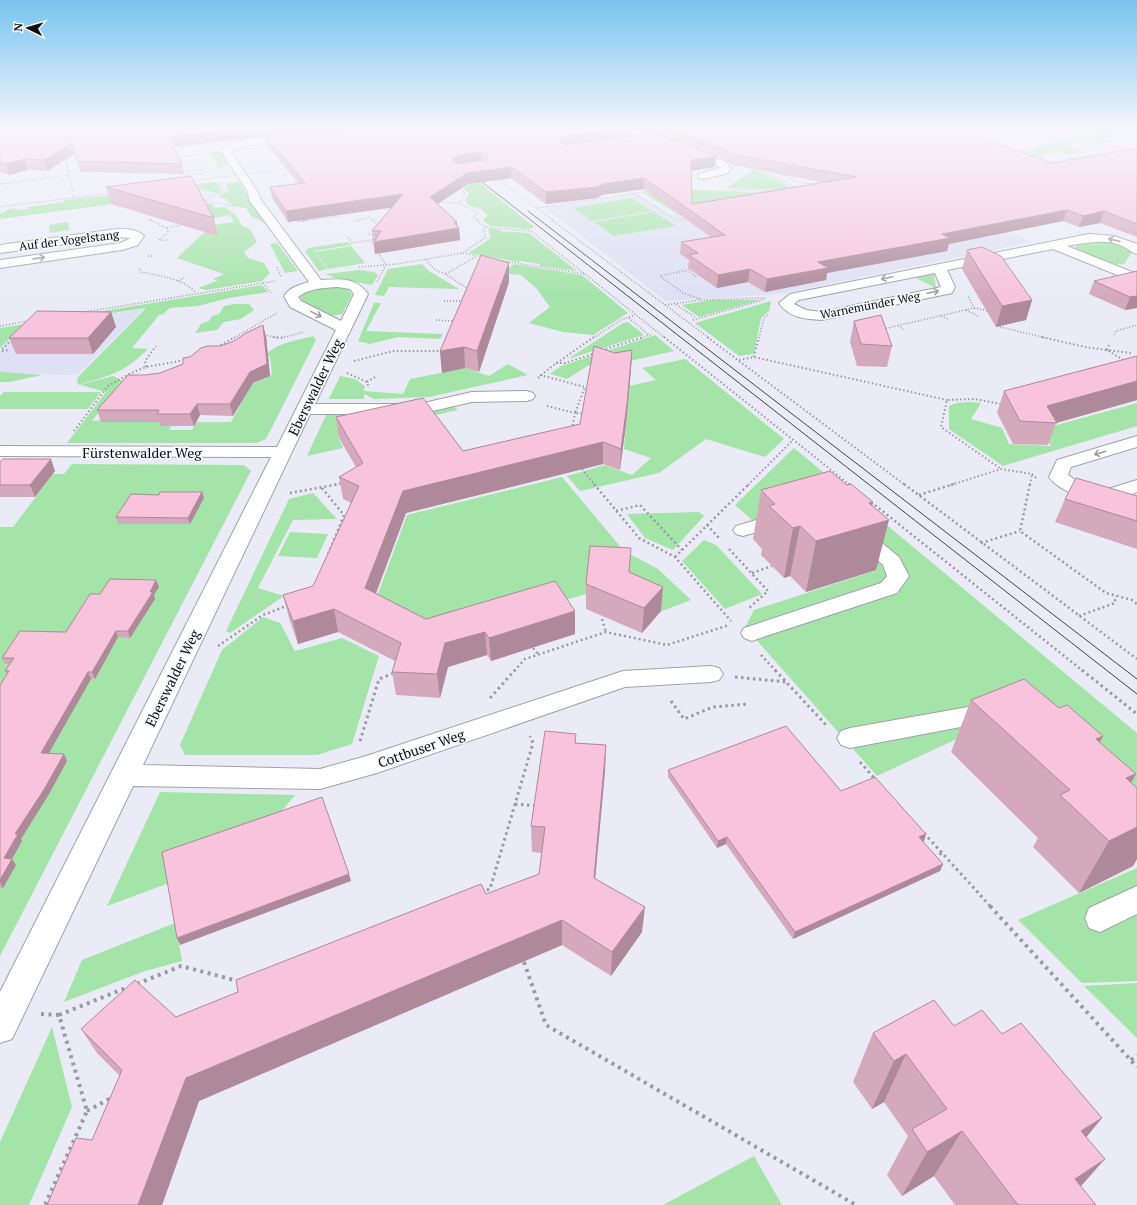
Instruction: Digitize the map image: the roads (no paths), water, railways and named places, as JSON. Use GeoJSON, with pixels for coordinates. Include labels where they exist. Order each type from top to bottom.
{"type":"FeatureCollection","features":[{"type":"Feature","properties":{"kind":"street"},"geometry":{"type":"LineString","coordinates":[[249,185],[253,192],[255,200],[314,279]]}},
{"type":"Feature","properties":{"kind":"street","name":"Auf der Vogelstang"},"geometry":{"type":"LineString","coordinates":[[0,250],[118,233],[129,233],[138,236],[134,242],[122,246],[0,264]]}},
{"type":"Feature","properties":{"kind":"street","name":"Warnemünder Weg"},"geometry":{"type":"LineString","coordinates":[[939,267],[948,287],[947,290],[822,316],[804,315],[791,310],[786,303],[795,297],[939,267],[1089,238],[1111,239],[1132,245],[1137,250]]}},
{"type":"Feature","properties":{"kind":"street"},"geometry":{"type":"LineString","coordinates":[[1054,245],[1132,277],[1137,258]]}},
{"type":"Feature","properties":{"kind":"street","name":"Eberswalder Weg"},"geometry":{"type":"LineString","coordinates":[[4,1019],[361,294],[354,286],[314,279],[291,296],[295,304],[344,328]]}},
{"type":"Feature","properties":{"kind":"street"},"geometry":{"type":"LineString","coordinates":[[305,409],[419,409],[472,397],[528,396]]}},
{"type":"Feature","properties":{"kind":"street"},"geometry":{"type":"LineString","coordinates":[[1137,442],[1063,464],[1058,477],[1080,491],[1109,495],[1137,486]]}},
{"type":"Feature","properties":{"kind":"street","name":"Fürstenwalder Weg"},"geometry":{"type":"LineString","coordinates":[[0,451],[284,452]]}},
{"type":"Feature","properties":{"kind":"street"},"geometry":{"type":"LineString","coordinates":[[743,530],[800,514]]}},
{"type":"Feature","properties":{"kind":"street"},"geometry":{"type":"LineString","coordinates":[[752,633],[889,588],[898,576],[892,562],[845,522]]}},
{"type":"Feature","properties":{"kind":"street","name":"Cottbuser Weg"},"geometry":{"type":"LineString","coordinates":[[125,775],[320,779],[368,766],[622,679],[711,674]]}},
{"type":"Feature","properties":{"kind":"street"},"geometry":{"type":"LineString","coordinates":[[844,741],[985,713],[1005,712],[1018,718]]}},
{"type":"Feature","properties":{"kind":"street"},"geometry":{"type":"LineString","coordinates":[[1100,918],[1137,899]]}},
{"type":"Feature","properties":{"kind":"tram line"},"geometry":{"type":"LineString","coordinates":[[486,185],[1137,694]]}},
{"type":"Feature","properties":{"kind":"tram line"},"geometry":{"type":"LineString","coordinates":[[528,211],[1137,679]]}}]}
